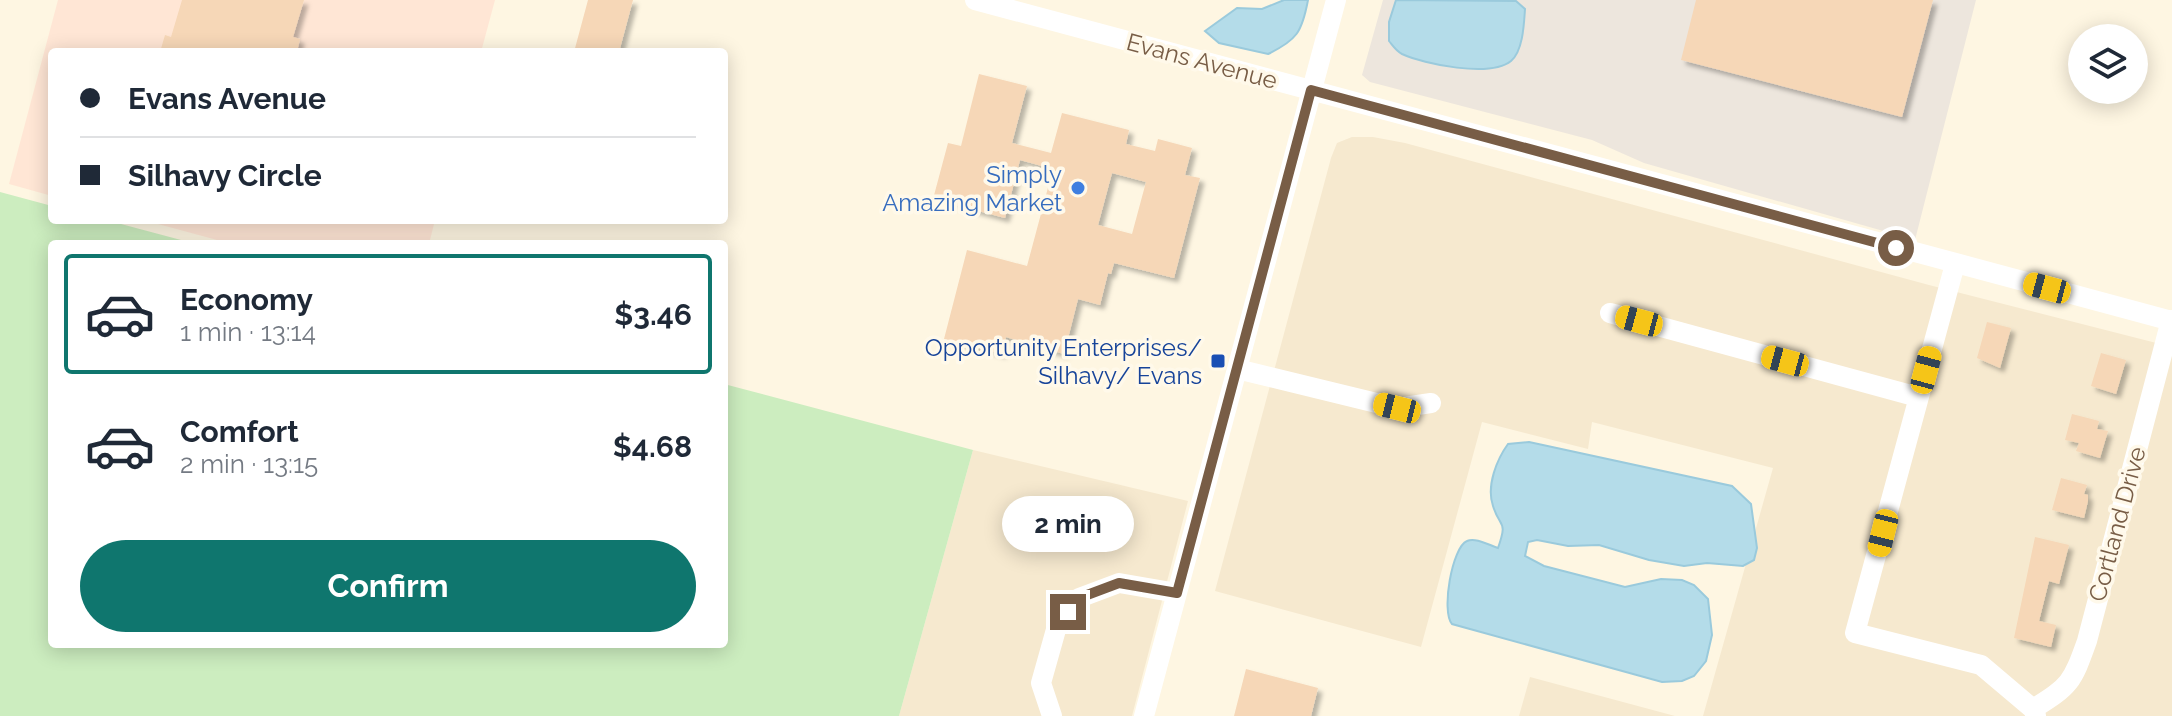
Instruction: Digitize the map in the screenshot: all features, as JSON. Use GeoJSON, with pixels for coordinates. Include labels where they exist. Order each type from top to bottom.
{"type":"FeatureCollection","features":[{"type":"Feature","properties":{"kind":"street","name":"Evans Avenue"},"geometry":{"type":"LineString","coordinates":[[975,0],[2171,320]]}},
{"type":"Feature","properties":{"kind":"street"},"geometry":{"type":"LineString","coordinates":[[1144,716],[1336,0]]}},
{"type":"Feature","properties":{"kind":"street"},"geometry":{"type":"LineString","coordinates":[[1955,264],[1855,633],[1981,665],[2035,713]]}},
{"type":"Feature","properties":{"kind":"street"},"geometry":{"type":"LineString","coordinates":[[1610,313],[1918,397]]}},
{"type":"Feature","properties":{"kind":"street","name":"Cortland Drive"},"geometry":{"type":"LineString","coordinates":[[2035,713],[2064,689],[2077,671],[2171,320]]}},
{"type":"Feature","properties":{"kind":"street"},"geometry":{"type":"LineString","coordinates":[[1237,369],[1397,408],[1431,403]]}},
{"type":"Feature","properties":{"kind":"street"},"geometry":{"type":"LineString","coordinates":[[1052,716],[1041,683],[1057,626],[1079,598],[1119,583],[1177,593]]}},
{"type":"Feature","properties":{"kind":"shaded area"},"geometry":{"type":"Polygon","coordinates":[[[58,0],[495,0],[482,48],[48,48],[48,195],[9,184],[58,0]]]}},
{"type":"Feature","properties":{"kind":"shaded area"},"geometry":{"type":"Polygon","coordinates":[[[1383,0],[1976,0],[1915,240],[1644,163],[1592,140],[1370,82],[1362,75],[1383,0]]]}},
{"type":"Feature","properties":{"kind":"shaded area"},"geometry":{"type":"Polygon","coordinates":[[[1352,137],[1405,143],[1929,285],[2172,347],[2172,716],[1703,716],[1773,468],[1592,422],[1588,449],[1482,422],[1421,647],[1215,591],[1331,158],[1337,143],[1352,137]]]}},
{"type":"Feature","properties":{"kind":"shaded area"},"geometry":{"type":"Polygon","coordinates":[[[158,224],[434,224],[430,240],[217,240],[158,224]]]}},
{"type":"Feature","properties":{"kind":"shaded area"},"geometry":{"type":"Polygon","coordinates":[[[973,450],[1188,501],[1132,716],[899,716],[973,450]]]}},
{"type":"Feature","properties":{"kind":"shaded area"},"geometry":{"type":"Polygon","coordinates":[[[1530,677],[1675,716],[1519,716],[1530,677]]]}},
{"type":"Feature","properties":{"kind":"green space"},"geometry":{"type":"Polygon","coordinates":[[[0,192],[48,205],[48,224],[121,224],[181,240],[48,240],[48,648],[728,648],[728,385],[973,450],[899,716],[0,716],[0,192]]]}},
{"type":"Feature","properties":{"kind":"water"},"geometry":{"type":"Polygon","coordinates":[[[1284,0],[1308,0],[1297,34],[1268,54],[1219,43],[1205,31],[1237,8],[1262,9],[1284,0]]]}},
{"type":"Feature","properties":{"kind":"water"},"geometry":{"type":"Polygon","coordinates":[[[1396,0],[1516,1],[1525,9],[1518,51],[1511,61],[1501,66],[1473,69],[1425,62],[1402,54],[1389,41],[1389,22],[1396,0]]]}},
{"type":"Feature","properties":{"kind":"water"},"geometry":{"type":"Polygon","coordinates":[[[1529,442],[1732,486],[1751,504],[1757,548],[1754,560],[1743,566],[1707,563],[1684,566],[1649,560],[1599,545],[1528,542],[1525,556],[1544,566],[1625,587],[1661,579],[1682,580],[1694,585],[1708,599],[1712,635],[1706,661],[1694,676],[1682,681],[1662,682],[1452,624],[1448,594],[1457,555],[1470,540],[1498,548],[1503,528],[1491,498],[1494,473],[1508,444],[1529,442]]]}},
{"type":"Feature","properties":{"kind":"building"},"geometry":{"type":"Polygon","coordinates":[[[182,0],[304,0],[293,37],[300,39],[298,48],[161,48],[165,35],[171,37],[182,0]]]}},
{"type":"Feature","properties":{"kind":"building"},"geometry":{"type":"Polygon","coordinates":[[[588,0],[633,0],[620,48],[575,48],[588,0]]]}},
{"type":"Feature","properties":{"kind":"building"},"geometry":{"type":"Polygon","coordinates":[[[1696,0],[1933,0],[1902,117],[1681,60],[1696,0]]]}},
{"type":"Feature","properties":{"kind":"building"},"geometry":{"type":"Polygon","coordinates":[[[979,74],[1027,86],[1012,143],[1051,153],[1062,113],[1129,130],[1126,144],[1155,151],[1158,139],[1192,148],[1185,175],[1200,178],[1174,278],[1114,263],[1111,274],[1108,273],[1100,305],[1078,299],[1064,354],[1006,337],[1002,354],[944,339],[967,250],[1027,266],[1053,169],[1020,160],[1005,218],[933,199],[948,143],[961,146],[979,74]],[[1112,173],[1098,225],[1132,234],[1146,182],[1112,173]]]}},
{"type":"Feature","properties":{"kind":"building"},"geometry":{"type":"Polygon","coordinates":[[[1987,322],[2011,328],[2000,368],[1977,358],[1987,322]]]}},
{"type":"Feature","properties":{"kind":"building"},"geometry":{"type":"Polygon","coordinates":[[[2101,353],[2126,360],[2116,394],[2091,386],[2101,353]]]}},
{"type":"Feature","properties":{"kind":"building"},"geometry":{"type":"Polygon","coordinates":[[[2072,414],[2099,421],[2097,429],[2108,431],[2100,458],[2076,451],[2079,443],[2065,440],[2072,414]]]}},
{"type":"Feature","properties":{"kind":"building"},"geometry":{"type":"Polygon","coordinates":[[[2061,478],[2087,485],[2084,494],[2088,495],[2088,501],[2084,518],[2052,510],[2061,478]]]}},
{"type":"Feature","properties":{"kind":"building"},"geometry":{"type":"Polygon","coordinates":[[[2035,537],[2069,545],[2059,584],[2049,581],[2039,621],[2056,625],[2051,647],[2014,638],[2035,537]]]}},
{"type":"Feature","properties":{"kind":"building"},"geometry":{"type":"Polygon","coordinates":[[[1246,669],[1318,688],[1311,716],[1234,716],[1246,669]]]}},
{"type":"Feature","properties":{"kind":"place","name":"Simply Amazing Market"},"geometry":{"type":"Point","coordinates":[1078,188]}},
{"type":"Feature","properties":{"kind":"place","name":"Opportunity Enterprises/ Silhavy/ Evans"},"geometry":{"type":"Point","coordinates":[1218,361]}},
{"type":"Feature","properties":{"kind":"route"},"geometry":{"type":"LineString","coordinates":[[1068,612],[1079,598],[1119,583],[1177,593],[1311,90],[1896,248]]}}]}
